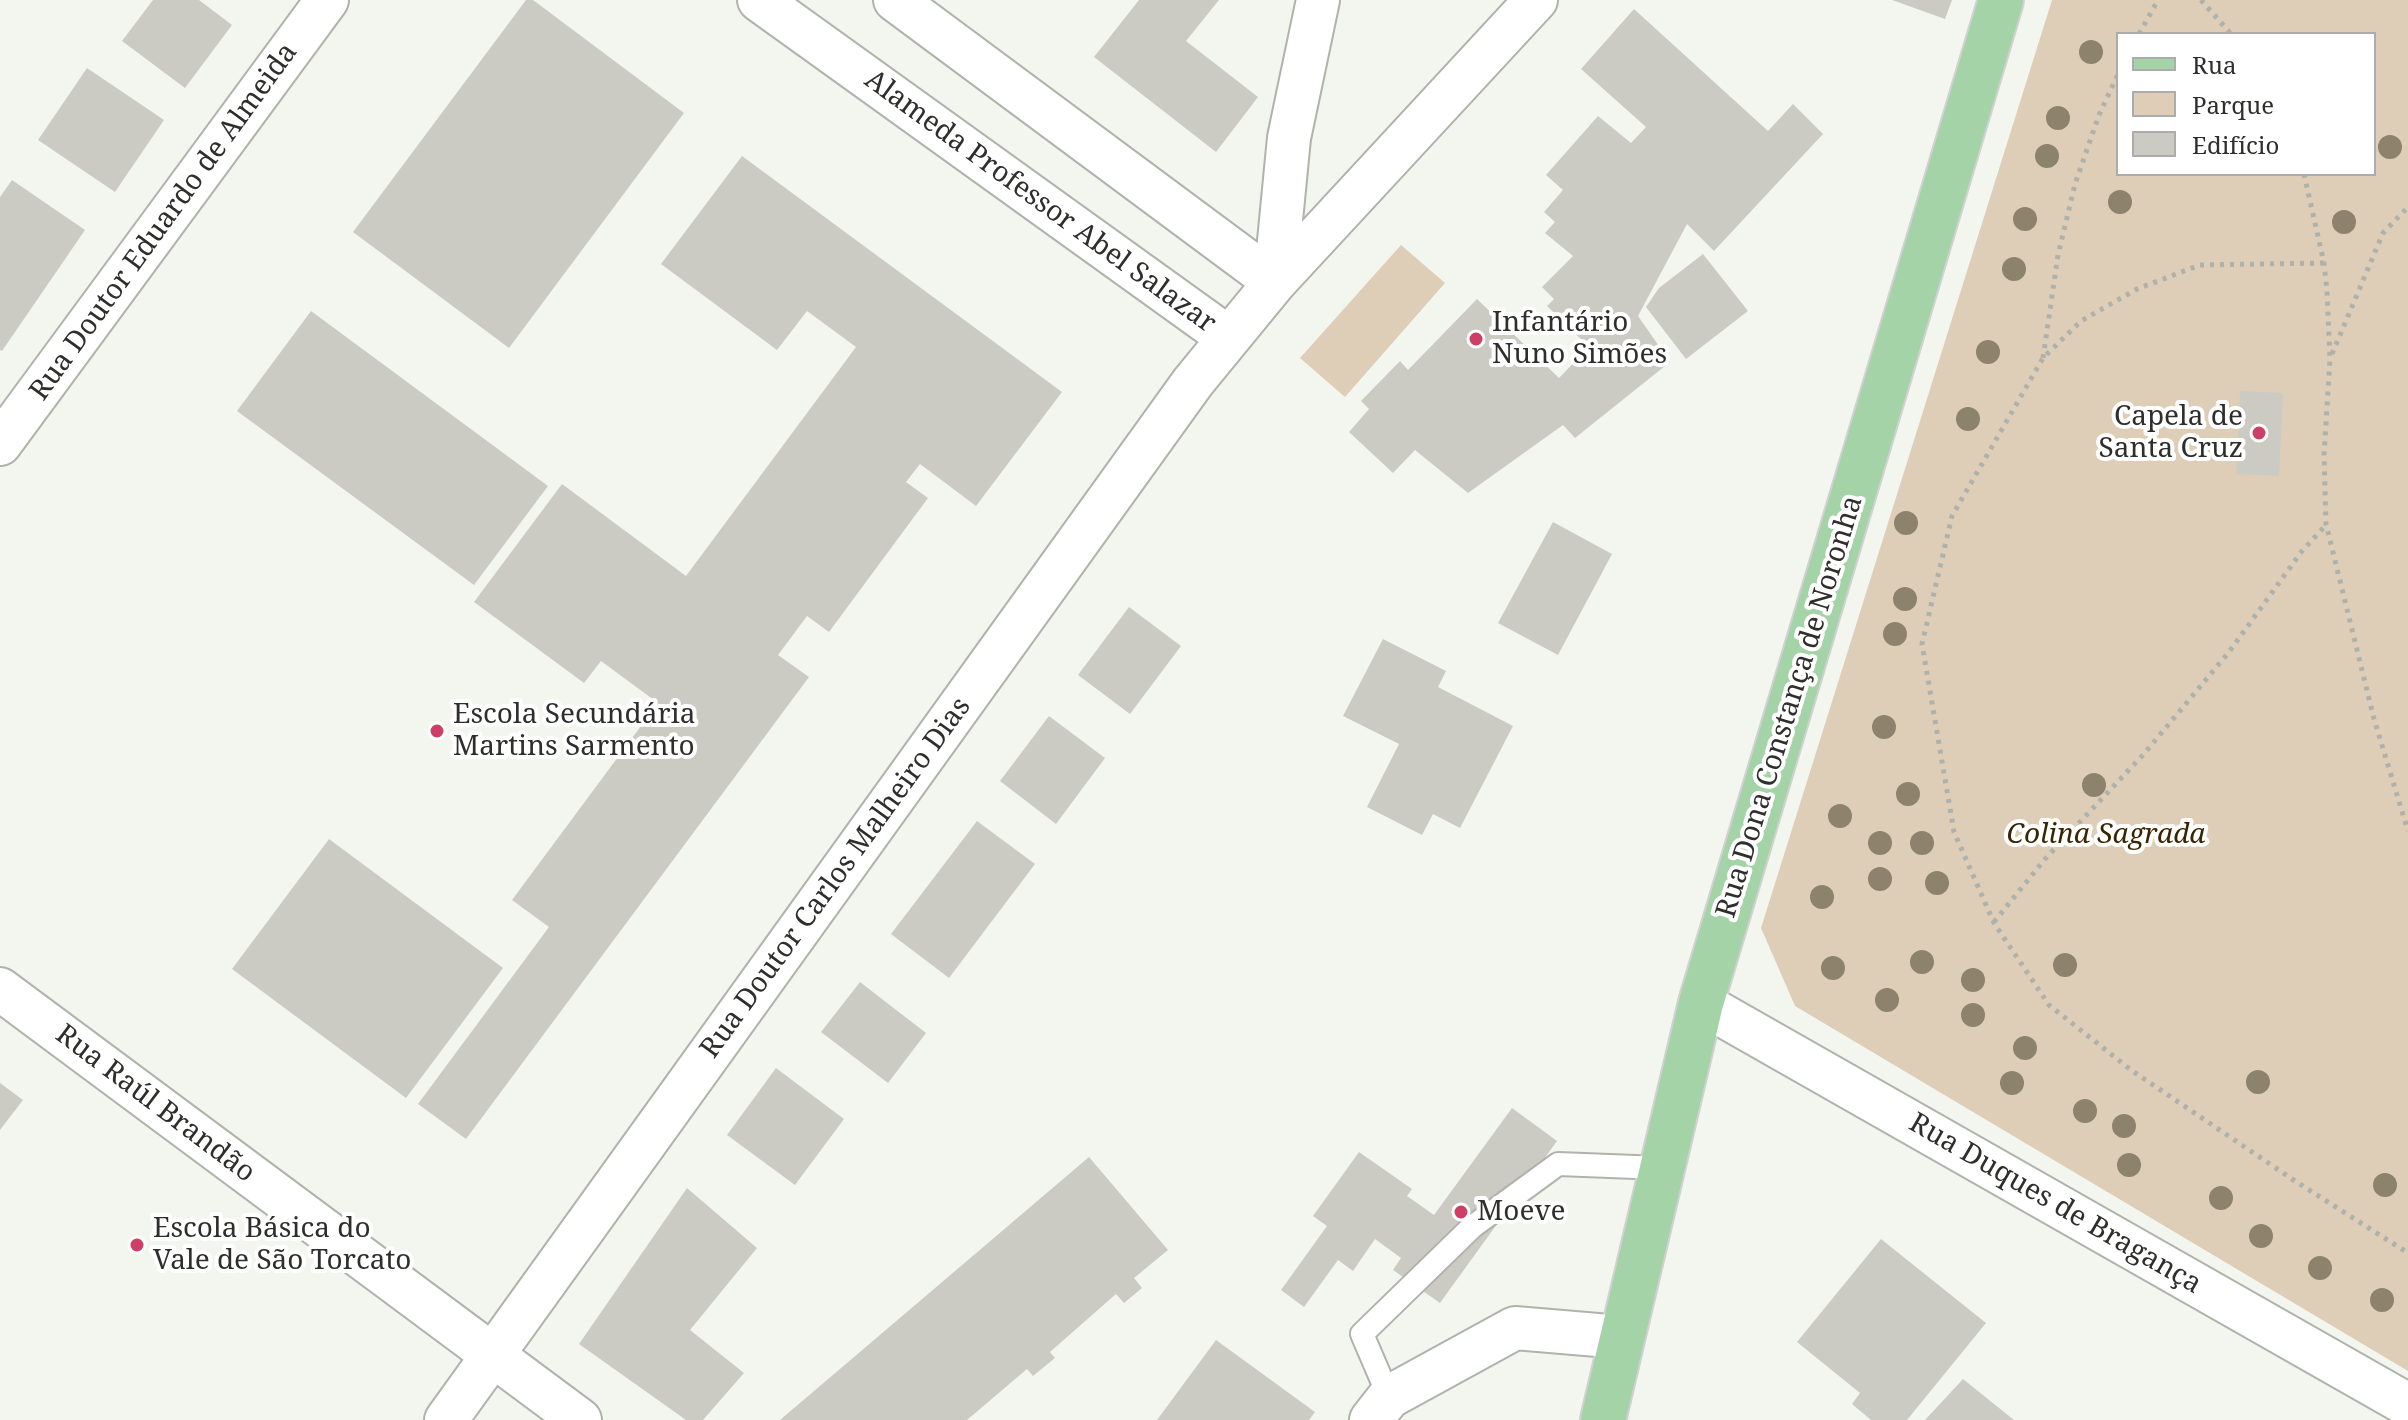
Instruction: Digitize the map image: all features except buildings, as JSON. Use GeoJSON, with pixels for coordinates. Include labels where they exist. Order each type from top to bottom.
{"type":"FeatureCollection","features":[{"type":"Feature","properties":{"kind":"main road","name":"Rua Dona Constança de Noronha"},"geometry":{"type":"LineString","coordinates":[[1603,1420],[1701,1003],[2001,0]]}},
{"type":"Feature","properties":{"kind":"street","name":"Rua Doutor Eduardo de Almeida"},"geometry":{"type":"LineString","coordinates":[[0,444],[327,0]]}},
{"type":"Feature","properties":{"kind":"street","name":"Alameda Professor Abel Salazar"},"geometry":{"type":"LineString","coordinates":[[759,0],[1229,338],[1275,282],[1536,0]]}},
{"type":"Feature","properties":{"kind":"street"},"geometry":{"type":"LineString","coordinates":[[895,0],[1275,282]]}},
{"type":"Feature","properties":{"kind":"street"},"geometry":{"type":"LineString","coordinates":[[1275,282],[1289,138],[1318,0]]}},
{"type":"Feature","properties":{"kind":"street","name":"Rua Doutor Carlos Malheiro Dias"},"geometry":{"type":"LineString","coordinates":[[446,1420],[1174,408],[1229,338]]}},
{"type":"Feature","properties":{"kind":"street","name":"Rua Raúl Brandão"},"geometry":{"type":"LineString","coordinates":[[0,989],[580,1420]]}},
{"type":"Feature","properties":{"kind":"street","name":"Rua Duques de Bragança"},"geometry":{"type":"LineString","coordinates":[[1701,1003],[2408,1405]]}},
{"type":"Feature","properties":{"kind":"street"},"geometry":{"type":"LineString","coordinates":[[1380,1408],[1515,1328],[1621,1337]]}},
{"type":"Feature","properties":{"kind":"lane"},"geometry":{"type":"LineString","coordinates":[[1380,1408],[1362,1334],[1472,1227],[1558,1164],[1661,1168]]}},
{"type":"Feature","properties":{"kind":"path"},"geometry":{"type":"LineString","coordinates":[[2140,32],[2158,0]]}},
{"type":"Feature","properties":{"kind":"path"},"geometry":{"type":"LineString","coordinates":[[2201,0],[2229,32]]}},
{"type":"Feature","properties":{"kind":"path"},"geometry":{"type":"LineString","coordinates":[[2043,358],[2058,255],[2075,184],[2099,115],[2116,78]]}},
{"type":"Feature","properties":{"kind":"path"},"geometry":{"type":"LineString","coordinates":[[2304,176],[2324,263],[2330,359],[2324,455],[2326,524],[2374,719],[2408,831]]}},
{"type":"Feature","properties":{"kind":"path"},"geometry":{"type":"LineString","coordinates":[[2330,359],[2383,233],[2408,207]]}},
{"type":"Feature","properties":{"kind":"path"},"geometry":{"type":"LineString","coordinates":[[2324,263],[2200,265],[2137,289],[2081,321],[2043,358],[1952,516],[1922,644],[1954,832],[1994,923],[2049,1005],[2131,1070],[2408,1253]]}},
{"type":"Feature","properties":{"kind":"path"},"geometry":{"type":"LineString","coordinates":[[1994,923],[2045,859],[2143,755],[2229,652],[2302,551],[2326,524]]}},
{"type":"Feature","properties":{"kind":"green space","name":"Colina Sagrada"},"geometry":{"type":"Polygon","coordinates":[[[2052,0],[2408,0],[2408,1371],[1795,1006],[1761,928],[2052,0]]]}},
{"type":"Feature","properties":{"kind":"green space"},"geometry":{"type":"Polygon","coordinates":[[[1401,245],[1445,283],[1345,397],[1300,358],[1401,245]]]}},
{"type":"Feature","properties":{"kind":"place","name":"Infantário Nuno Simões"},"geometry":{"type":"Point","coordinates":[1476,339]}},
{"type":"Feature","properties":{"kind":"place","name":"Capela de Santa Cruz"},"geometry":{"type":"Point","coordinates":[2259,433]}},
{"type":"Feature","properties":{"kind":"place","name":"Escola Secundária Martins Sarmento"},"geometry":{"type":"Point","coordinates":[437,731]}},
{"type":"Feature","properties":{"kind":"place","name":"Moeve"},"geometry":{"type":"Point","coordinates":[1461,1212]}},
{"type":"Feature","properties":{"kind":"place","name":"Escola Básica do Vale de São Torcato"},"geometry":{"type":"Point","coordinates":[137,1245]}}]}
